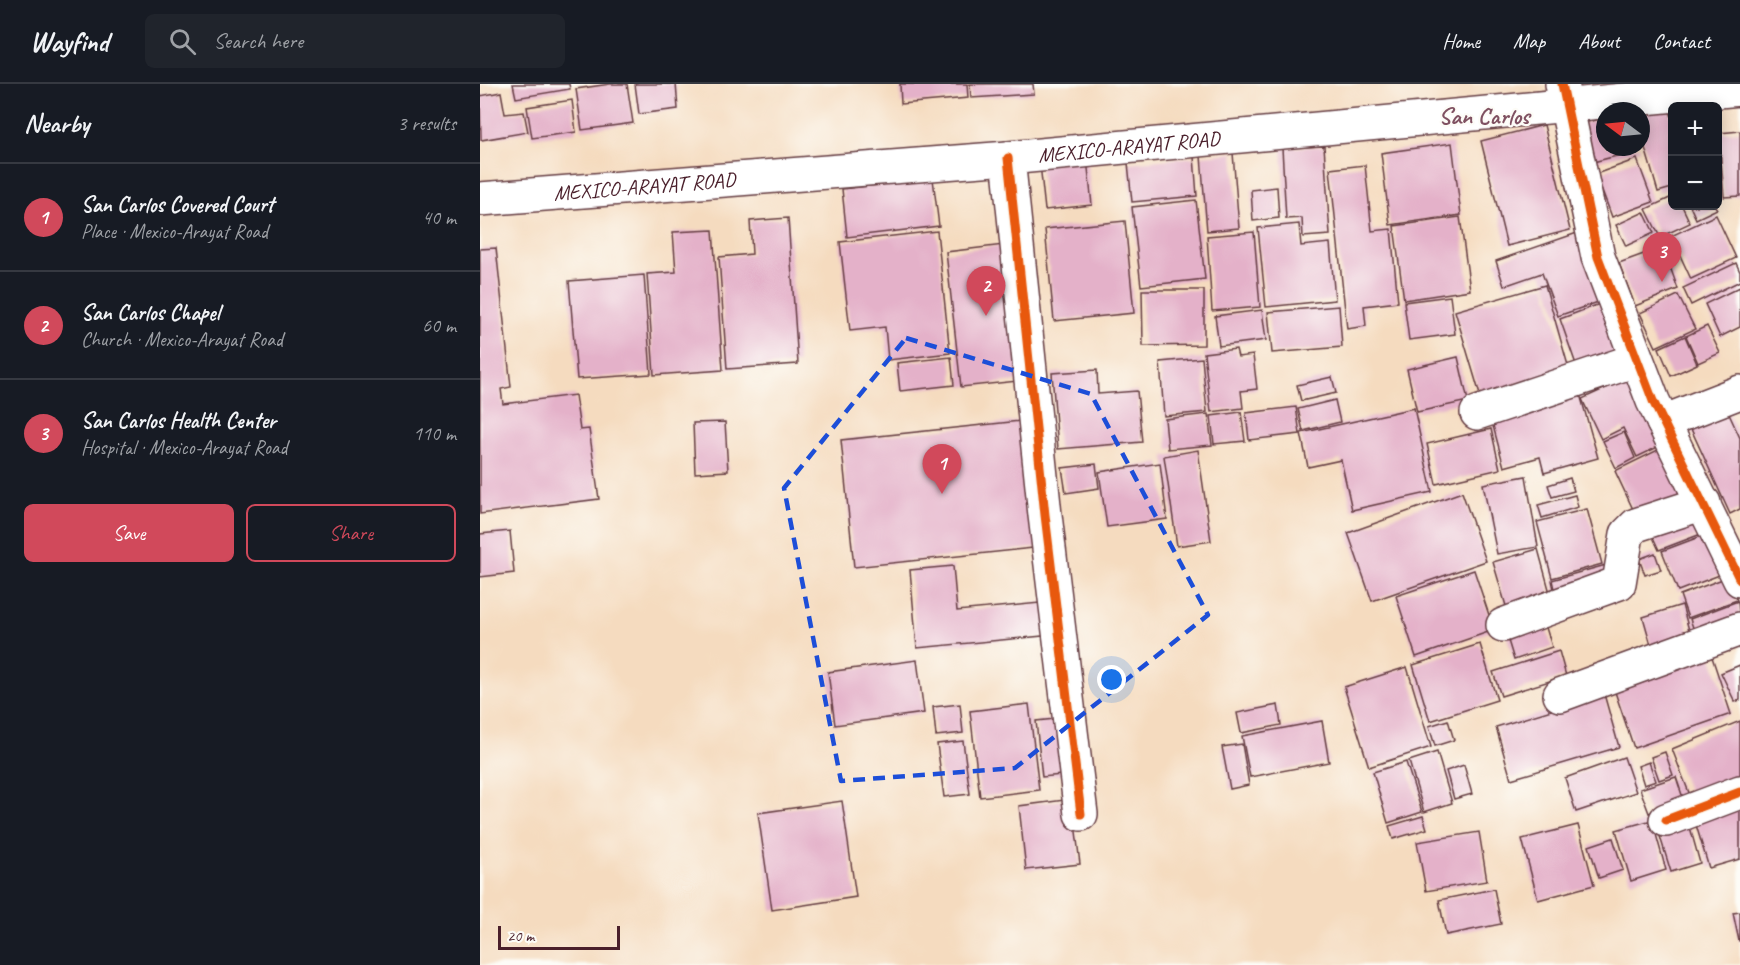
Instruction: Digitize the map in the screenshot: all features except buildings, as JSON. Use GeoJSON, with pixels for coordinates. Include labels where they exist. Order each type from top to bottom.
{"type":"FeatureCollection","features":[{"type":"Feature","properties":{"kind":"street","name":"MEXICO-ARAYAT ROAD"},"geometry":{"type":"LineString","coordinates":[[480,199],[1008,158],[1564,94],[1740,89]]}},
{"type":"Feature","properties":{"kind":"street"},"geometry":{"type":"LineString","coordinates":[[1564,94],[1598,257],[1636,360],[1663,422],[1737,569]]}},
{"type":"Feature","properties":{"kind":"street"},"geometry":{"type":"LineString","coordinates":[[1008,158],[1044,503],[1081,813]]}},
{"type":"Feature","properties":{"kind":"street"},"geometry":{"type":"LineString","coordinates":[[1477,413],[1636,360]]}},
{"type":"Feature","properties":{"kind":"street"},"geometry":{"type":"LineString","coordinates":[[1663,422],[1740,392]]}},
{"type":"Feature","properties":{"kind":"street"},"geometry":{"type":"LineString","coordinates":[[1503,625],[1619,583],[1627,534],[1636,525],[1704,503]]}},
{"type":"Feature","properties":{"kind":"street"},"geometry":{"type":"LineString","coordinates":[[1560,695],[1740,629]]}},
{"type":"Feature","properties":{"kind":"street"},"geometry":{"type":"LineString","coordinates":[[1666,820],[1740,792]]}},
{"type":"Feature","properties":{"kind":"highlighted area"},"geometry":{"type":"Polygon","coordinates":[[[906,338],[1091,394],[1208,615],[1015,768],[841,781],[784,488],[906,338]]]}},
{"type":"Feature","properties":{"kind":"cycle path"},"geometry":{"type":"LineString","coordinates":[[1562,84],[1598,257],[1653,401],[1740,580]]}},
{"type":"Feature","properties":{"kind":"cycle path"},"geometry":{"type":"LineString","coordinates":[[1008,158],[1045,515],[1081,814]]}},
{"type":"Feature","properties":{"kind":"cycle path"},"geometry":{"type":"LineString","coordinates":[[1666,820],[1740,792]]}},
{"type":"Feature","properties":{"kind":"place","name":"San Carlos Health Center"},"geometry":{"type":"Point","coordinates":[1662,282]}},
{"type":"Feature","properties":{"kind":"place","name":"San Carlos Chapel"},"geometry":{"type":"Point","coordinates":[986,316]}},
{"type":"Feature","properties":{"kind":"place","name":"San Carlos Covered Court"},"geometry":{"type":"Point","coordinates":[942,494]}},
{"type":"Feature","properties":{"kind":"district","name":"San Carlos"},"geometry":{"type":"Point","coordinates":[1484,116]}}]}
